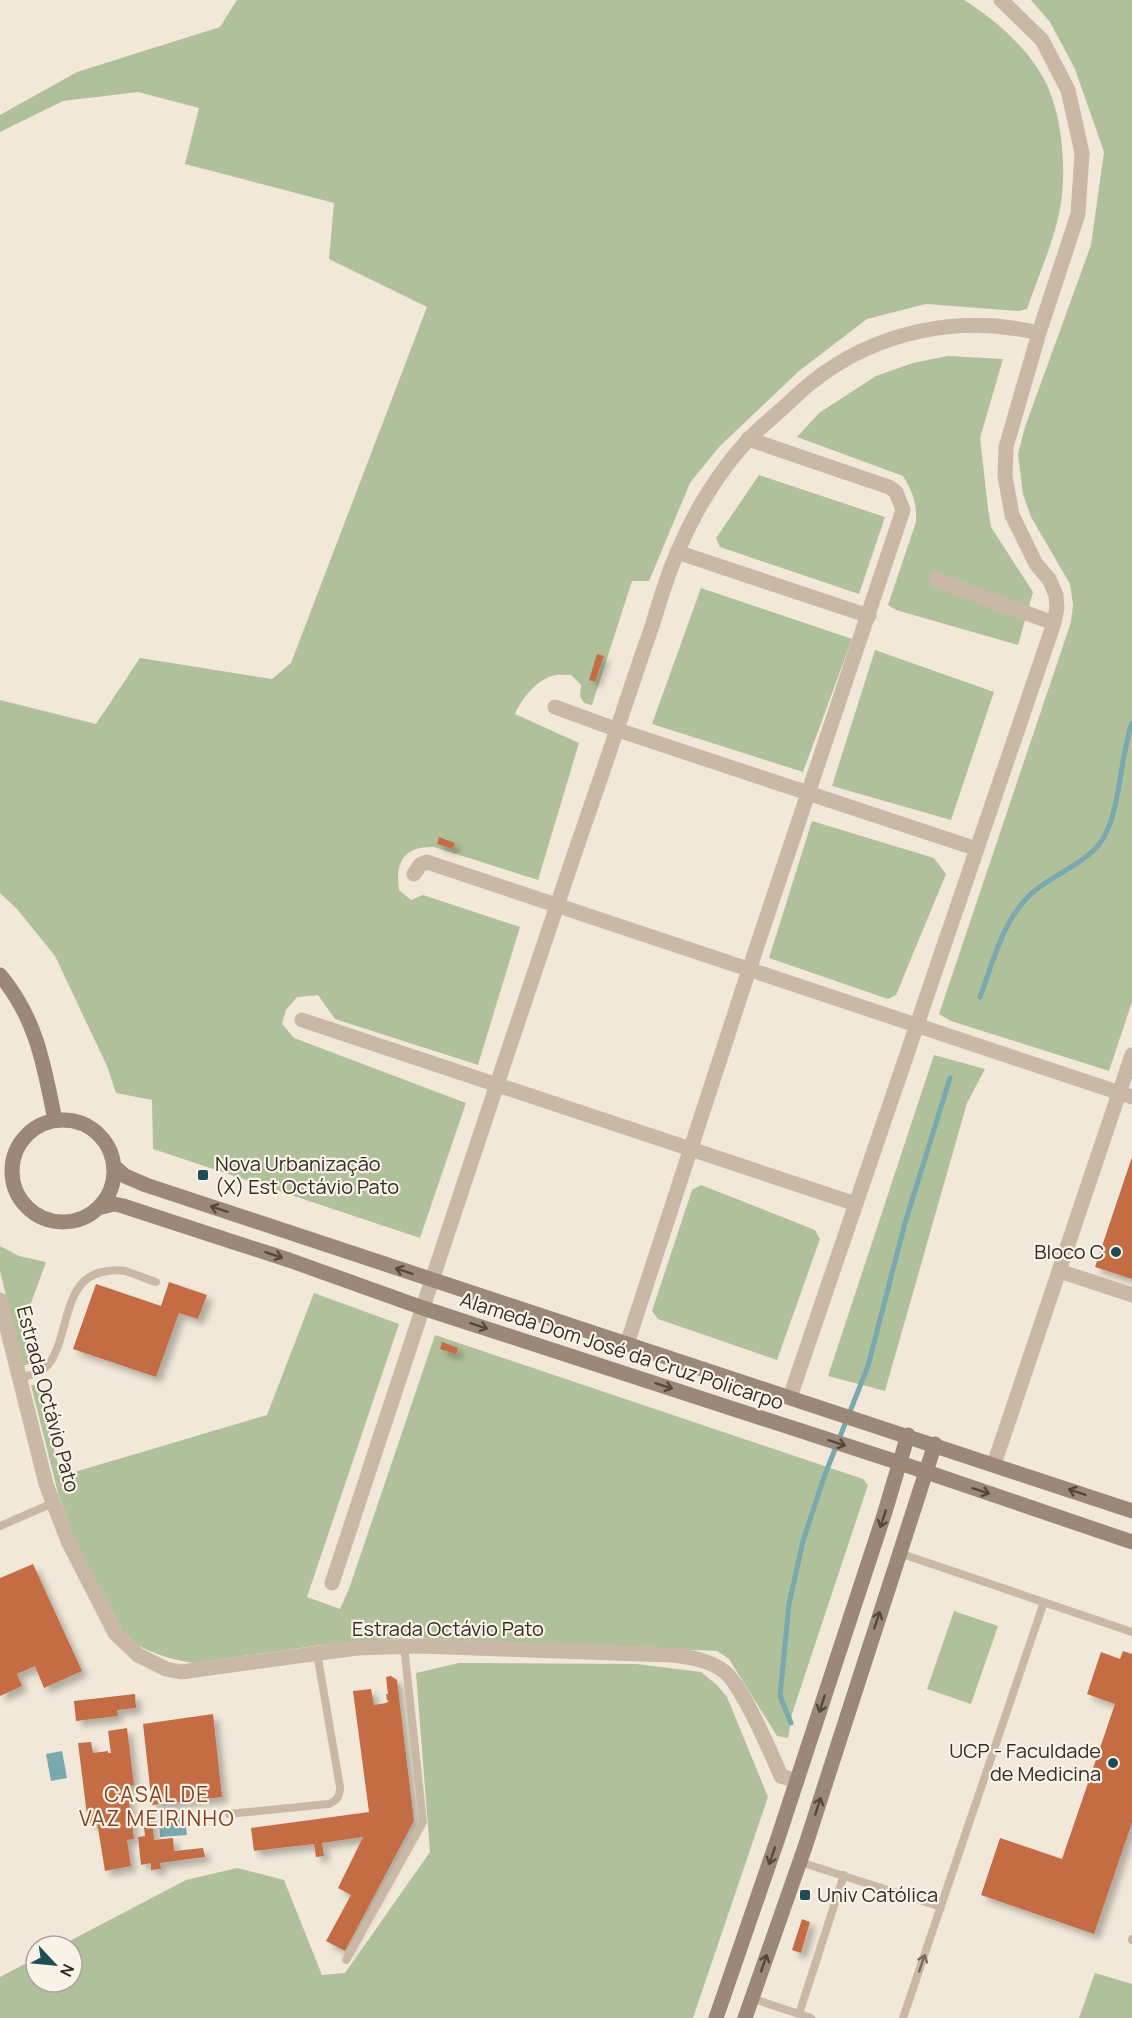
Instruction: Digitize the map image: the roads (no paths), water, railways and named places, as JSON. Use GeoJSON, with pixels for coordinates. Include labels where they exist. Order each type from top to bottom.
{"type":"FeatureCollection","features":[{"type":"Feature","properties":{"kind":"street"},"geometry":{"type":"LineString","coordinates":[[790,1397],[1054,624],[1057,608],[1056,595],[1049,579],[1036,564],[1012,515],[1005,476],[1006,447],[1039,333],[1078,214],[1082,153],[1068,90],[1042,40],[1000,0]]}},
{"type":"Feature","properties":{"kind":"street"},"geometry":{"type":"LineString","coordinates":[[332,1583],[496,1084],[677,552],[707,497],[748,439],[813,381],[849,358],[877,344],[912,331],[971,324],[1010,326],[1039,333]]}},
{"type":"Feature","properties":{"kind":"street"},"geometry":{"type":"LineString","coordinates":[[627,1344],[903,510],[896,492],[878,482],[748,439]]}},
{"type":"Feature","properties":{"kind":"street"},"geometry":{"type":"LineString","coordinates":[[677,552],[868,616]]}},
{"type":"Feature","properties":{"kind":"street"},"geometry":{"type":"LineString","coordinates":[[936,580],[1054,624]]}},
{"type":"Feature","properties":{"kind":"street"},"geometry":{"type":"LineString","coordinates":[[555,707],[977,849]]}},
{"type":"Feature","properties":{"kind":"street"},"geometry":{"type":"LineString","coordinates":[[414,874],[420,865],[427,862],[1126,1095]]}},
{"type":"Feature","properties":{"kind":"street"},"geometry":{"type":"LineString","coordinates":[[0,975],[14,991],[31,1023],[42,1055],[55,1120]]}},
{"type":"Feature","properties":{"kind":"street"},"geometry":{"type":"LineString","coordinates":[[302,1020],[856,1204]]}},
{"type":"Feature","properties":{"kind":"street"},"geometry":{"type":"LineString","coordinates":[[994,1464],[1059,1271],[1126,1095],[1132,1055]]}},
{"type":"Feature","properties":{"kind":"street"},"geometry":{"type":"LineString","coordinates":[[55,1120],[67,1120],[90,1127],[107,1144],[114,1166],[114,1178],[110,1190],[98,1208],[80,1219],[69,1221],[48,1219],[29,1209],[16,1190],[12,1168],[19,1146],[34,1129],[55,1120]]}},
{"type":"Feature","properties":{"kind":"street","name":"Alameda Dom José da Cruz Policarpo"},"geometry":{"type":"LineString","coordinates":[[114,1166],[125,1176],[146,1185],[1132,1510]]}},
{"type":"Feature","properties":{"kind":"street","name":"Alameda Dom José da Cruz Policarpo"},"geometry":{"type":"LineString","coordinates":[[98,1208],[114,1204],[123,1206],[289,1260],[423,1308],[900,1463],[1132,1542]]}},
{"type":"Feature","properties":{"kind":"street"},"geometry":{"type":"LineString","coordinates":[[1059,1271],[1132,1295]]}},
{"type":"Feature","properties":{"kind":"street","name":"Estrada Octávio Pato"},"geometry":{"type":"LineString","coordinates":[[0,1300],[34,1441],[53,1503],[68,1540],[115,1633],[138,1655],[166,1669],[181,1672],[357,1648],[404,1646],[671,1655],[695,1658],[725,1672],[746,1703],[781,1776],[797,1781]]}},
{"type":"Feature","properties":{"kind":"street"},"geometry":{"type":"LineString","coordinates":[[716,2018],[797,1781],[908,1435]]}},
{"type":"Feature","properties":{"kind":"street"},"geometry":{"type":"LineString","coordinates":[[745,2018],[800,1862],[935,1444]]}},
{"type":"Feature","properties":{"kind":"lane"},"geometry":{"type":"LineString","coordinates":[[19,1378],[34,1374],[51,1361],[75,1294],[84,1281],[97,1273],[114,1270],[125,1271],[156,1282]]}},
{"type":"Feature","properties":{"kind":"lane"},"geometry":{"type":"LineString","coordinates":[[0,1526],[53,1503]]}},
{"type":"Feature","properties":{"kind":"lane"},"geometry":{"type":"LineString","coordinates":[[899,1553],[1132,1632]]}},
{"type":"Feature","properties":{"kind":"lane"},"geometry":{"type":"LineString","coordinates":[[903,2018],[1044,1602]]}},
{"type":"Feature","properties":{"kind":"lane"},"geometry":{"type":"LineString","coordinates":[[346,1960],[423,1822],[404,1646]]}},
{"type":"Feature","properties":{"kind":"lane"},"geometry":{"type":"LineString","coordinates":[[229,1814],[329,1804],[340,1795],[317,1653]]}},
{"type":"Feature","properties":{"kind":"lane"},"geometry":{"type":"LineString","coordinates":[[800,1862],[941,1907]]}},
{"type":"Feature","properties":{"kind":"lane"},"geometry":{"type":"LineString","coordinates":[[799,2014],[844,1875]]}},
{"type":"Feature","properties":{"kind":"lane"},"geometry":{"type":"LineString","coordinates":[[751,1998],[811,2018]]}},
{"type":"Feature","properties":{"kind":"water"},"geometry":{"type":"Polygon","coordinates":[[[62,1751],[67,1778],[51,1781],[46,1754],[62,1751]]]}},
{"type":"Feature","properties":{"kind":"water"},"geometry":{"type":"Polygon","coordinates":[[[185,1816],[187,1835],[160,1837],[159,1819],[185,1816]]]}},
{"type":"Feature","properties":{"kind":"waterway"},"geometry":{"type":"LineString","coordinates":[[980,997],[1001,938],[1016,911],[1037,889],[1094,850],[1107,832],[1116,802],[1132,723]]}},
{"type":"Feature","properties":{"kind":"waterway"},"geometry":{"type":"LineString","coordinates":[[791,1723],[780,1696],[789,1604],[803,1541],[824,1477],[868,1366],[905,1223],[950,1078]]}},
{"type":"Feature","properties":{"kind":"place","name":"Nova Urbanização (X) Est Octávio Pato"},"geometry":{"type":"Point","coordinates":[203,1175]}},
{"type":"Feature","properties":{"kind":"place","name":"Bloco C"},"geometry":{"type":"Point","coordinates":[1116,1252]}},
{"type":"Feature","properties":{"kind":"place","name":"UCP - Faculdade de Medicina"},"geometry":{"type":"Point","coordinates":[1113,1763]}},
{"type":"Feature","properties":{"kind":"place","name":"Univ Católica"},"geometry":{"type":"Point","coordinates":[805,1895]}},
{"type":"Feature","properties":{"kind":"district","name":"CASAL DE VAZ MEIRINHO"},"geometry":{"type":"Point","coordinates":[157,1807]}}]}
